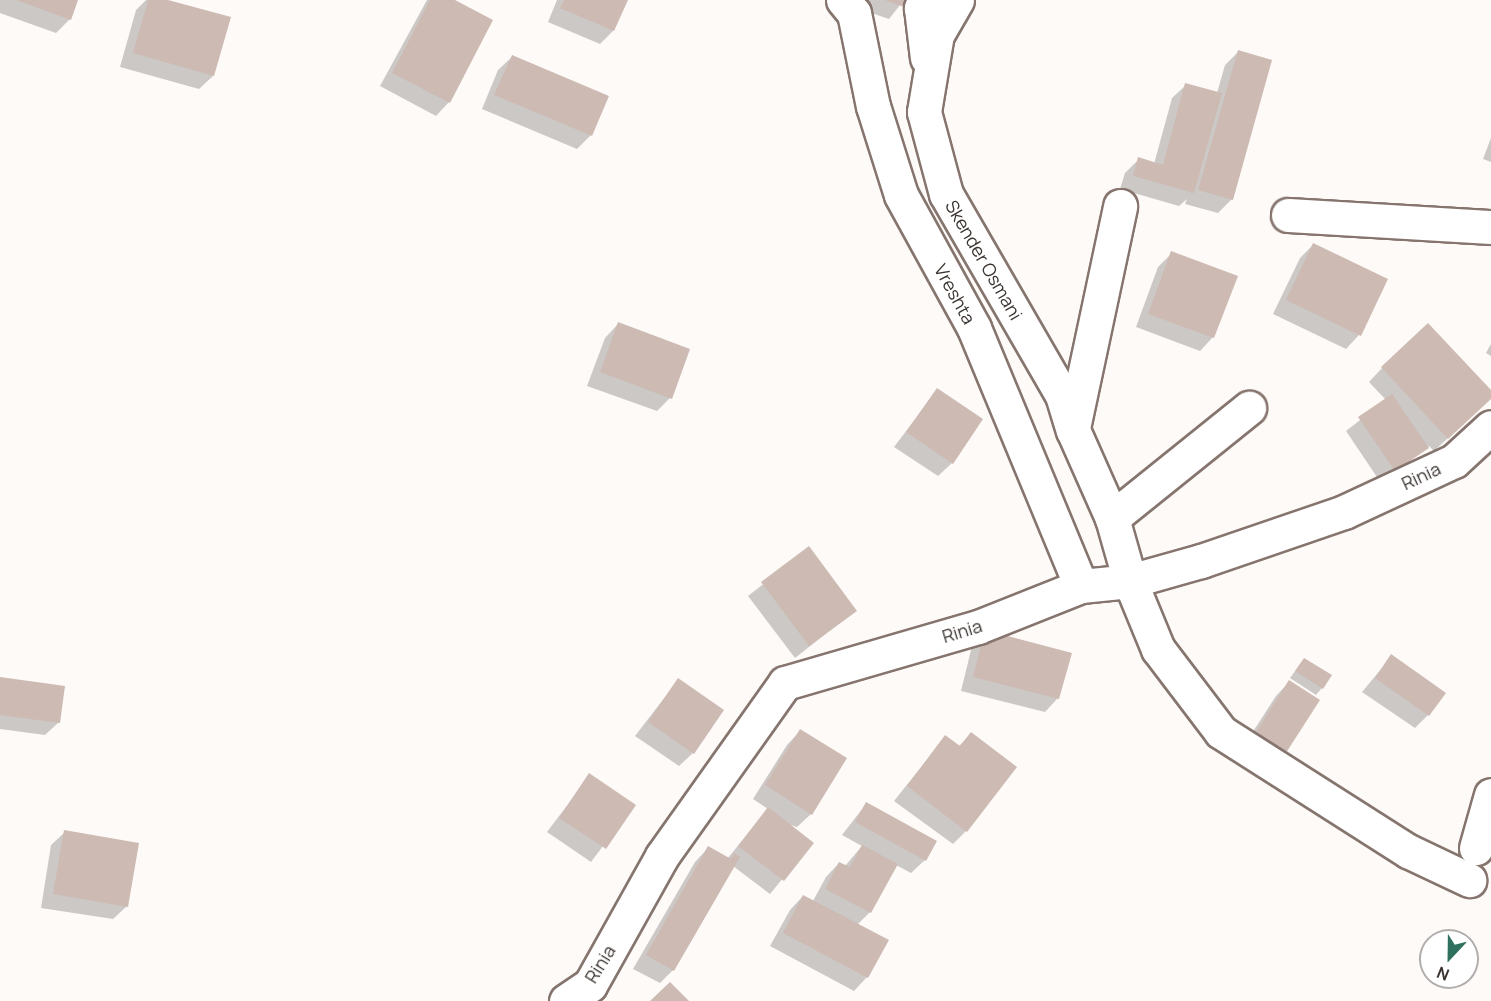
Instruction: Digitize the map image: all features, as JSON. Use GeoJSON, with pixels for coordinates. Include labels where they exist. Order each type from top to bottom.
{"type":"FeatureCollection","features":[{"type":"Feature","properties":{"kind":"street","name":"Vreshta"},"geometry":{"type":"LineString","coordinates":[[843,0],[854,13],[873,106],[901,195],[974,328],[1081,586]]}},
{"type":"Feature","properties":{"kind":"street","name":"Skender Osmani"},"geometry":{"type":"LineString","coordinates":[[924,0],[921,8],[930,80]]}},
{"type":"Feature","properties":{"kind":"street","name":"Skender Osmani"},"geometry":{"type":"LineString","coordinates":[[957,0],[937,34],[924,112],[946,194],[1062,395],[1072,429],[1112,518],[1130,581],[1158,649],[1221,732],[1408,851],[1469,880]]}},
{"type":"Feature","properties":{"kind":"street"},"geometry":{"type":"LineString","coordinates":[[1072,429],[1120,206]]}},
{"type":"Feature","properties":{"kind":"street"},"geometry":{"type":"LineString","coordinates":[[1288,215],[1491,227]]}},
{"type":"Feature","properties":{"kind":"street"},"geometry":{"type":"LineString","coordinates":[[1112,518],[1249,408]]}},
{"type":"Feature","properties":{"kind":"street","name":"Rinia"},"geometry":{"type":"LineString","coordinates":[[566,1001],[590,985],[662,856],[785,683],[978,627],[1081,586],[1130,581],[1344,512],[1454,461],[1491,427]]}},
{"type":"Feature","properties":{"kind":"street"},"geometry":{"type":"LineString","coordinates":[[1476,848],[1491,795]]}},
{"type":"Feature","properties":{"kind":"building"},"geometry":{"type":"Polygon","coordinates":[[[16,0],[78,0],[71,20],[16,0]]]}},
{"type":"Feature","properties":{"kind":"building"},"geometry":{"type":"Polygon","coordinates":[[[148,0],[168,0],[231,17],[214,76],[133,53],[148,0]]]}},
{"type":"Feature","properties":{"kind":"building"},"geometry":{"type":"Polygon","coordinates":[[[430,0],[455,0],[493,20],[450,103],[392,73],[430,0]]]}},
{"type":"Feature","properties":{"kind":"building"},"geometry":{"type":"Polygon","coordinates":[[[564,0],[628,0],[614,31],[560,8],[564,0]]]}},
{"type":"Feature","properties":{"kind":"building"},"geometry":{"type":"Polygon","coordinates":[[[885,0],[906,0],[904,7],[885,0]]]}},
{"type":"Feature","properties":{"kind":"building"},"geometry":{"type":"Polygon","coordinates":[[[1238,50],[1272,60],[1233,200],[1198,190],[1238,50]]]}},
{"type":"Feature","properties":{"kind":"building"},"geometry":{"type":"Polygon","coordinates":[[[512,55],[609,96],[592,136],[494,95],[512,55]]]}},
{"type":"Feature","properties":{"kind":"building"},"geometry":{"type":"Polygon","coordinates":[[[1185,83],[1222,93],[1194,193],[1133,176],[1138,157],[1163,165],[1185,83]]]}},
{"type":"Feature","properties":{"kind":"building"},"geometry":{"type":"Polygon","coordinates":[[[1313,243],[1388,279],[1361,336],[1286,300],[1313,243]]]}},
{"type":"Feature","properties":{"kind":"building"},"geometry":{"type":"Polygon","coordinates":[[[1171,251],[1238,276],[1214,338],[1148,314],[1171,251]]]}},
{"type":"Feature","properties":{"kind":"building"},"geometry":{"type":"Polygon","coordinates":[[[618,322],[690,349],[672,399],[600,372],[618,322]]]}},
{"type":"Feature","properties":{"kind":"building"},"geometry":{"type":"Polygon","coordinates":[[[1428,323],[1491,390],[1491,399],[1448,439],[1381,367],[1428,323]]]}},
{"type":"Feature","properties":{"kind":"building"},"geometry":{"type":"Polygon","coordinates":[[[937,388],[983,419],[953,464],[906,432],[937,388]]]}},
{"type":"Feature","properties":{"kind":"building"},"geometry":{"type":"Polygon","coordinates":[[[1392,394],[1429,448],[1395,471],[1358,417],[1392,394]]]}},
{"type":"Feature","properties":{"kind":"building"},"geometry":{"type":"Polygon","coordinates":[[[809,546],[857,611],[809,646],[761,582],[809,546]]]}},
{"type":"Feature","properties":{"kind":"building"},"geometry":{"type":"Polygon","coordinates":[[[985,630],[1072,653],[1059,699],[973,677],[985,630]]]}},
{"type":"Feature","properties":{"kind":"building"},"geometry":{"type":"Polygon","coordinates":[[[1391,654],[1446,693],[1429,716],[1375,678],[1391,654]]]}},
{"type":"Feature","properties":{"kind":"building"},"geometry":{"type":"Polygon","coordinates":[[[1304,658],[1332,675],[1323,689],[1295,671],[1304,658]]]}},
{"type":"Feature","properties":{"kind":"building"},"geometry":{"type":"Polygon","coordinates":[[[0,677],[65,686],[60,723],[0,715],[0,677]]]}},
{"type":"Feature","properties":{"kind":"building"},"geometry":{"type":"Polygon","coordinates":[[[678,678],[724,710],[694,754],[648,722],[678,678]]]}},
{"type":"Feature","properties":{"kind":"building"},"geometry":{"type":"Polygon","coordinates":[[[1289,680],[1320,700],[1284,756],[1253,737],[1289,680]]]}},
{"type":"Feature","properties":{"kind":"building"},"geometry":{"type":"Polygon","coordinates":[[[800,729],[847,758],[812,815],[765,785],[800,729]]]}},
{"type":"Feature","properties":{"kind":"building"},"geometry":{"type":"Polygon","coordinates":[[[971,732],[1017,767],[967,832],[907,786],[945,735],[960,746],[971,732]]]}},
{"type":"Feature","properties":{"kind":"building"},"geometry":{"type":"Polygon","coordinates":[[[589,773],[636,805],[606,849],[559,818],[589,773]]]}},
{"type":"Feature","properties":{"kind":"building"},"geometry":{"type":"Polygon","coordinates":[[[866,802],[937,841],[926,861],[855,822],[866,802]]]}},
{"type":"Feature","properties":{"kind":"building"},"geometry":{"type":"Polygon","coordinates":[[[768,807],[814,843],[784,881],[738,846],[768,807]]]}},
{"type":"Feature","properties":{"kind":"building"},"geometry":{"type":"Polygon","coordinates":[[[64,830],[139,843],[128,907],[53,894],[64,830]]]}},
{"type":"Feature","properties":{"kind":"building"},"geometry":{"type":"Polygon","coordinates":[[[862,845],[898,864],[871,913],[825,889],[839,862],[850,867],[862,845]]]}},
{"type":"Feature","properties":{"kind":"building"},"geometry":{"type":"Polygon","coordinates":[[[708,846],[731,859],[734,853],[740,857],[674,971],[646,955],[708,846]]]}},
{"type":"Feature","properties":{"kind":"building"},"geometry":{"type":"Polygon","coordinates":[[[803,895],[889,940],[868,978],[783,933],[803,895]]]}},
{"type":"Feature","properties":{"kind":"building"},"geometry":{"type":"Polygon","coordinates":[[[670,982],[689,1001],[650,1001],[670,982]]]}}]}
